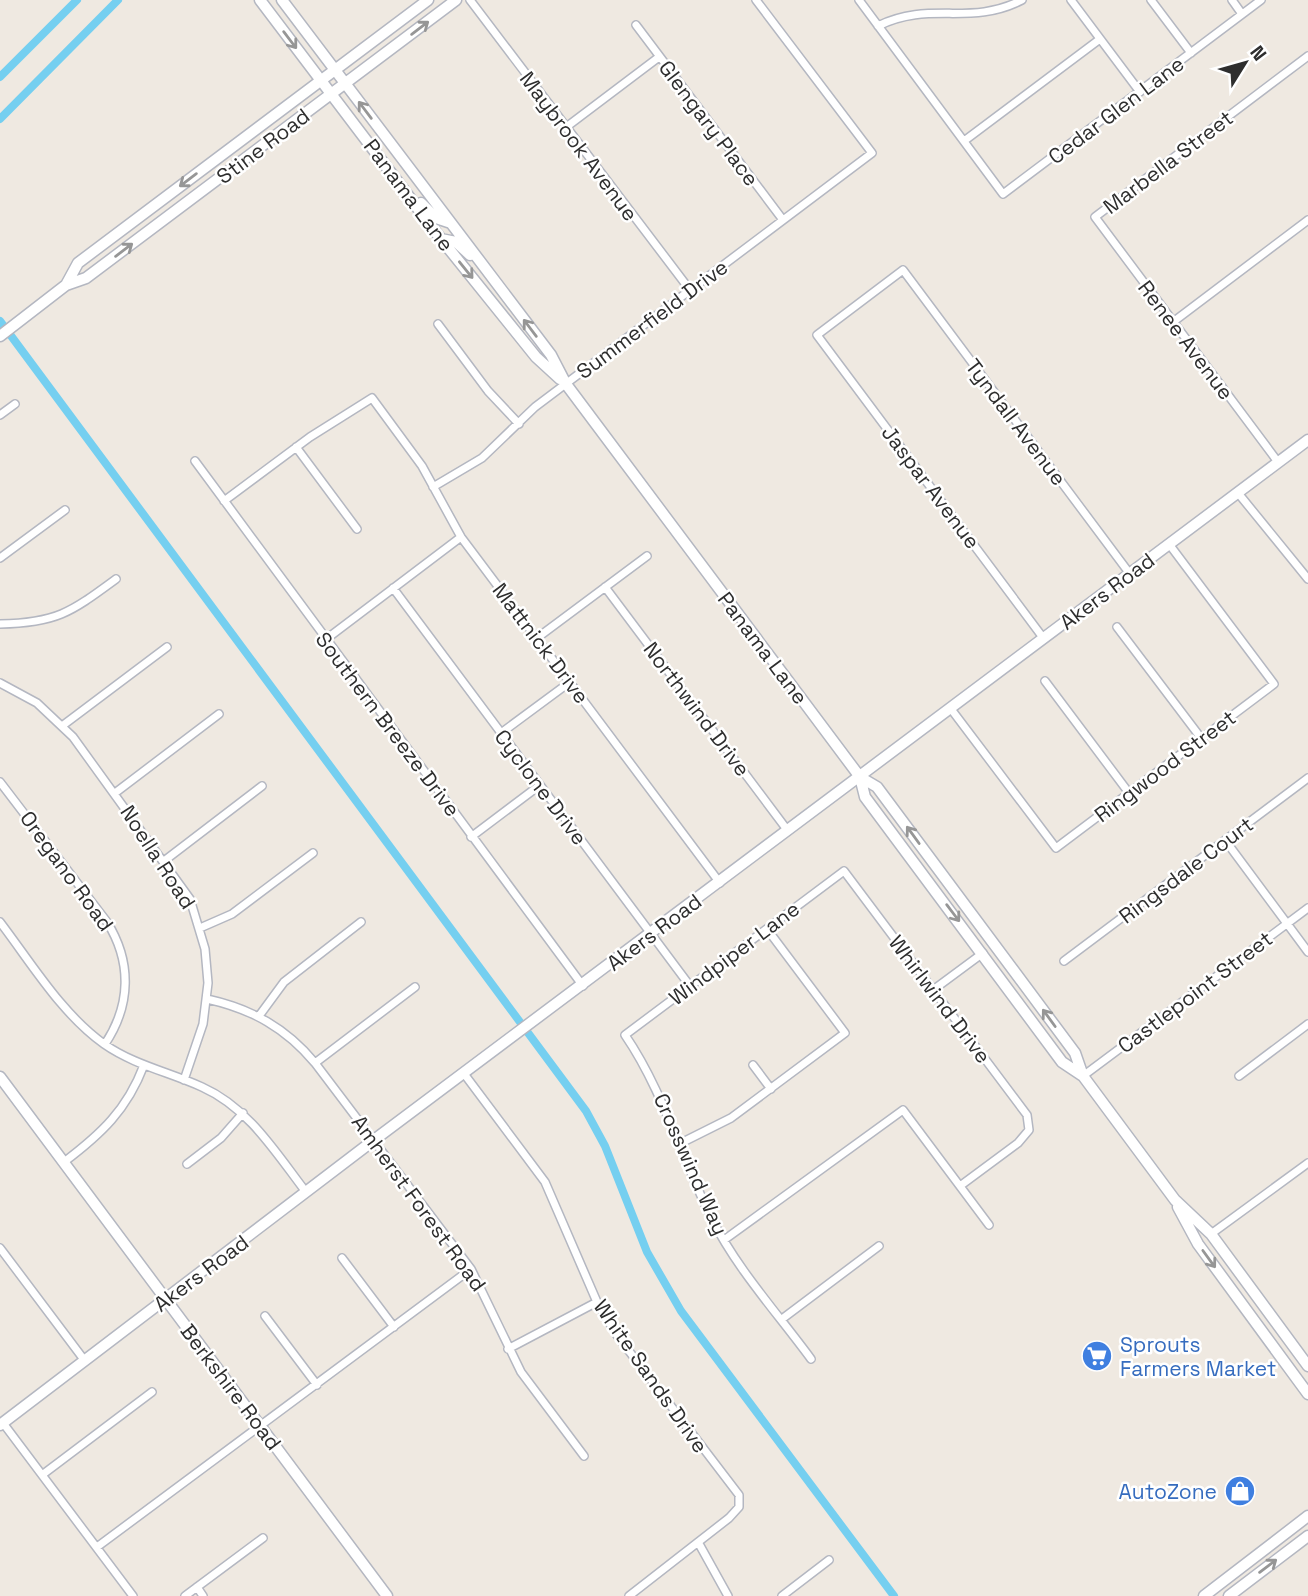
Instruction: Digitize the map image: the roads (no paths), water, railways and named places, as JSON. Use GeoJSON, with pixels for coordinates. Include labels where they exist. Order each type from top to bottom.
{"type":"FeatureCollection","features":[{"type":"Feature","properties":{"kind":"main road","name":"Panama Lane"},"geometry":{"type":"LineString","coordinates":[[260,0],[441,239],[536,357],[566,384]]}},
{"type":"Feature","properties":{"kind":"main road","name":"Panama Lane"},"geometry":{"type":"LineString","coordinates":[[282,0],[551,355],[566,384],[860,778],[865,797],[1062,1062],[1083,1076]]}},
{"type":"Feature","properties":{"kind":"main road","name":"Stine Road"},"geometry":{"type":"LineString","coordinates":[[66,285],[78,263],[428,0]]}},
{"type":"Feature","properties":{"kind":"main road","name":"Stine Road"},"geometry":{"type":"LineString","coordinates":[[0,336],[66,285],[86,278],[456,0]]}},
{"type":"Feature","properties":{"kind":"main road"},"geometry":{"type":"LineString","coordinates":[[400,184],[436,218],[451,223]]}},
{"type":"Feature","properties":{"kind":"main road"},"geometry":{"type":"LineString","coordinates":[[441,239],[456,242],[490,274]]}},
{"type":"Feature","properties":{"kind":"main road","name":"Akers Road"},"geometry":{"type":"LineString","coordinates":[[1,1424],[374,1140],[465,1075],[1308,440]]}},
{"type":"Feature","properties":{"kind":"main road","name":"Panama Lane"},"geometry":{"type":"LineString","coordinates":[[860,778],[877,786],[1074,1053],[1083,1076],[1177,1205],[1198,1244],[1308,1394]]}},
{"type":"Feature","properties":{"kind":"main road"},"geometry":{"type":"LineString","coordinates":[[983,953],[993,956],[1030,993]]}},
{"type":"Feature","properties":{"kind":"main road","name":"Berkshire Road"},"geometry":{"type":"LineString","coordinates":[[0,1077],[387,1596]]}},
{"type":"Feature","properties":{"kind":"main road"},"geometry":{"type":"LineString","coordinates":[[1177,1205],[1201,1233],[1211,1234],[1308,1366]]}},
{"type":"Feature","properties":{"kind":"main road"},"geometry":{"type":"LineString","coordinates":[[1204,1596],[1308,1516]]}},
{"type":"Feature","properties":{"kind":"main road"},"geometry":{"type":"LineString","coordinates":[[1228,1596],[1308,1536]]}},
{"type":"Feature","properties":{"kind":"main road"},"geometry":{"type":"LineString","coordinates":[[1217,1596],[1226,1579]]}},
{"type":"Feature","properties":{"kind":"street","name":"Maybrook Avenue"},"geometry":{"type":"LineString","coordinates":[[470,0],[690,290]]}},
{"type":"Feature","properties":{"kind":"street","name":"Summerfield Drive"},"geometry":{"type":"LineString","coordinates":[[433,487],[482,458],[566,384],[872,153],[756,0]]}},
{"type":"Feature","properties":{"kind":"street"},"geometry":{"type":"LineString","coordinates":[[859,0],[964,141],[1100,39]]}},
{"type":"Feature","properties":{"kind":"street"},"geometry":{"type":"LineString","coordinates":[[878,26],[897,14],[919,8],[943,7],[979,12],[1000,9],[1022,0]]}},
{"type":"Feature","properties":{"kind":"street"},"geometry":{"type":"LineString","coordinates":[[1071,0],[1140,92]]}},
{"type":"Feature","properties":{"kind":"street"},"geometry":{"type":"LineString","coordinates":[[1152,0],[1191,53]]}},
{"type":"Feature","properties":{"kind":"street"},"geometry":{"type":"LineString","coordinates":[[1232,0],[1242,14]]}},
{"type":"Feature","properties":{"kind":"street","name":"Cedar Glen Lane"},"geometry":{"type":"LineString","coordinates":[[964,141],[1003,194],[1261,0]]}},
{"type":"Feature","properties":{"kind":"street","name":"Glengary Place"},"geometry":{"type":"LineString","coordinates":[[636,25],[783,220]]}},
{"type":"Feature","properties":{"kind":"street"},"geometry":{"type":"LineString","coordinates":[[565,128],[659,57]]}},
{"type":"Feature","properties":{"kind":"street","name":"Marbella Street"},"geometry":{"type":"LineString","coordinates":[[1095,217],[1308,57]]}},
{"type":"Feature","properties":{"kind":"street","name":"Renee Avenue"},"geometry":{"type":"LineString","coordinates":[[1095,217],[1278,463]]}},
{"type":"Feature","properties":{"kind":"street"},"geometry":{"type":"LineString","coordinates":[[1173,322],[1308,220]]}},
{"type":"Feature","properties":{"kind":"street","name":"Tyndall Avenue"},"geometry":{"type":"LineString","coordinates":[[817,335],[903,270],[1130,574]]}},
{"type":"Feature","properties":{"kind":"street"},"geometry":{"type":"LineString","coordinates":[[438,324],[488,391],[519,424]]}},
{"type":"Feature","properties":{"kind":"street","name":"Jaspar Avenue"},"geometry":{"type":"LineString","coordinates":[[817,335],[1044,639]]}},
{"type":"Feature","properties":{"kind":"street","name":"Mattnick Drive"},"geometry":{"type":"LineString","coordinates":[[296,447],[372,398],[417,458],[461,537],[720,883]]}},
{"type":"Feature","properties":{"kind":"street"},"geometry":{"type":"LineString","coordinates":[[0,415],[15,404]]}},
{"type":"Feature","properties":{"kind":"street"},"geometry":{"type":"LineString","coordinates":[[224,501],[296,447],[357,529]]}},
{"type":"Feature","properties":{"kind":"street","name":"Southern Breeze Drive"},"geometry":{"type":"LineString","coordinates":[[195,461],[583,986]]}},
{"type":"Feature","properties":{"kind":"street"},"geometry":{"type":"LineString","coordinates":[[1238,493],[1308,579]]}},
{"type":"Feature","properties":{"kind":"street"},"geometry":{"type":"LineString","coordinates":[[0,558],[65,510]]}},
{"type":"Feature","properties":{"kind":"street"},"geometry":{"type":"LineString","coordinates":[[325,640],[461,537]]}},
{"type":"Feature","properties":{"kind":"street","name":"Ringwood Street"},"geometry":{"type":"LineString","coordinates":[[951,709],[1056,848],[1274,684],[1169,544]]}},
{"type":"Feature","properties":{"kind":"street"},"geometry":{"type":"LineString","coordinates":[[537,638],[647,556]]}},
{"type":"Feature","properties":{"kind":"street"},"geometry":{"type":"LineString","coordinates":[[0,624],[37,622],[65,614],[116,579]]}},
{"type":"Feature","properties":{"kind":"street","name":"Northwind Drive"},"geometry":{"type":"LineString","coordinates":[[605,587],[788,831]]}},
{"type":"Feature","properties":{"kind":"street","name":"Cyclone Drive"},"geometry":{"type":"LineString","coordinates":[[393,588],[690,986]]}},
{"type":"Feature","properties":{"kind":"street"},"geometry":{"type":"LineString","coordinates":[[1117,626],[1202,738]]}},
{"type":"Feature","properties":{"kind":"street"},"geometry":{"type":"LineString","coordinates":[[62,726],[167,647]]}},
{"type":"Feature","properties":{"kind":"street"},"geometry":{"type":"LineString","coordinates":[[1045,681],[1129,793]]}},
{"type":"Feature","properties":{"kind":"street"},"geometry":{"type":"LineString","coordinates":[[501,733],[570,682]]}},
{"type":"Feature","properties":{"kind":"street","name":"Noella Road"},"geometry":{"type":"LineString","coordinates":[[0,683],[37,703],[62,726],[115,793],[190,899],[208,965],[207,999],[184,1080]]}},
{"type":"Feature","properties":{"kind":"street"},"geometry":{"type":"LineString","coordinates":[[115,793],[219,714]]}},
{"type":"Feature","properties":{"kind":"street","name":"Ringsdale Court"},"geometry":{"type":"LineString","coordinates":[[1064,961],[1308,778]]}},
{"type":"Feature","properties":{"kind":"street","name":"Oregano Road"},"geometry":{"type":"LineString","coordinates":[[0,782],[107,922],[119,946],[125,972],[124,1000],[116,1025],[105,1044]]}},
{"type":"Feature","properties":{"kind":"street"},"geometry":{"type":"LineString","coordinates":[[471,837],[540,785]]}},
{"type":"Feature","properties":{"kind":"street"},"geometry":{"type":"LineString","coordinates":[[164,861],[262,786]]}},
{"type":"Feature","properties":{"kind":"street"},"geometry":{"type":"LineString","coordinates":[[1225,840],[1308,952]]}},
{"type":"Feature","properties":{"kind":"street"},"geometry":{"type":"LineString","coordinates":[[200,928],[232,914],[313,853]]}},
{"type":"Feature","properties":{"kind":"street","name":"Windpiper Lane"},"geometry":{"type":"LineString","coordinates":[[625,1035],[844,872]]}},
{"type":"Feature","properties":{"kind":"street","name":"Whirlwind Drive"},"geometry":{"type":"LineString","coordinates":[[844,872],[1027,1115],[1029,1130],[1018,1143],[960,1186]]}},
{"type":"Feature","properties":{"kind":"street","name":"Castlepoint Street"},"geometry":{"type":"LineString","coordinates":[[1083,1076],[1308,908]]}},
{"type":"Feature","properties":{"kind":"street"},"geometry":{"type":"LineString","coordinates":[[0,922],[70,1014],[105,1044],[144,1065],[217,1095],[243,1114],[306,1192]]}},
{"type":"Feature","properties":{"kind":"street"},"geometry":{"type":"LineString","coordinates":[[259,1016],[284,982],[361,922]]}},
{"type":"Feature","properties":{"kind":"street"},"geometry":{"type":"LineString","coordinates":[[681,1143],[723,1123],[845,1033],[767,929]]}},
{"type":"Feature","properties":{"kind":"street"},"geometry":{"type":"LineString","coordinates":[[933,990],[983,953]]}},
{"type":"Feature","properties":{"kind":"street"},"geometry":{"type":"LineString","coordinates":[[315,1063],[415,987]]}},
{"type":"Feature","properties":{"kind":"street","name":"Amherst Forest Road"},"geometry":{"type":"LineString","coordinates":[[207,999],[259,1016],[293,1039],[315,1063],[471,1269],[486,1294],[508,1349],[521,1372],[584,1456]]}},
{"type":"Feature","properties":{"kind":"street"},"geometry":{"type":"LineString","coordinates":[[1238,1076],[1308,1024]]}},
{"type":"Feature","properties":{"kind":"street","name":"Crosswind Way"},"geometry":{"type":"LineString","coordinates":[[625,1035],[651,1077],[705,1203],[724,1240],[811,1359]]}},
{"type":"Feature","properties":{"kind":"street"},"geometry":{"type":"LineString","coordinates":[[64,1162],[114,1121],[131,1096],[144,1065]]}},
{"type":"Feature","properties":{"kind":"street"},"geometry":{"type":"LineString","coordinates":[[753,1065],[771,1089]]}},
{"type":"Feature","properties":{"kind":"street","name":"White Sands Drive"},"geometry":{"type":"LineString","coordinates":[[465,1075],[545,1182],[597,1302],[616,1334],[739,1495],[739,1507],[629,1596]]}},
{"type":"Feature","properties":{"kind":"street"},"geometry":{"type":"LineString","coordinates":[[724,1240],[903,1110],[989,1225]]}},
{"type":"Feature","properties":{"kind":"street"},"geometry":{"type":"LineString","coordinates":[[187,1164],[220,1138],[243,1114]]}},
{"type":"Feature","properties":{"kind":"street"},"geometry":{"type":"LineString","coordinates":[[1211,1234],[1308,1163]]}},
{"type":"Feature","properties":{"kind":"street"},"geometry":{"type":"LineString","coordinates":[[782,1319],[879,1246]]}},
{"type":"Feature","properties":{"kind":"street"},"geometry":{"type":"LineString","coordinates":[[0,1248],[85,1362]]}},
{"type":"Feature","properties":{"kind":"street"},"geometry":{"type":"LineString","coordinates":[[342,1258],[394,1327]]}},
{"type":"Feature","properties":{"kind":"street"},"geometry":{"type":"LineString","coordinates":[[97,1547],[471,1269]]}},
{"type":"Feature","properties":{"kind":"street"},"geometry":{"type":"LineString","coordinates":[[508,1349],[597,1302]]}},
{"type":"Feature","properties":{"kind":"street"},"geometry":{"type":"LineString","coordinates":[[265,1316],[317,1385]]}},
{"type":"Feature","properties":{"kind":"street"},"geometry":{"type":"LineString","coordinates":[[42,1475],[152,1392]]}},
{"type":"Feature","properties":{"kind":"street"},"geometry":{"type":"LineString","coordinates":[[1,1424],[133,1596]]}},
{"type":"Feature","properties":{"kind":"street"},"geometry":{"type":"LineString","coordinates":[[185,1596],[263,1538]]}},
{"type":"Feature","properties":{"kind":"street"},"geometry":{"type":"LineString","coordinates":[[698,1542],[728,1596]]}},
{"type":"Feature","properties":{"kind":"street"},"geometry":{"type":"LineString","coordinates":[[782,1596],[829,1560]]}},
{"type":"Feature","properties":{"kind":"street"},"geometry":{"type":"LineString","coordinates":[[197,1587],[204,1596]]}},
{"type":"Feature","properties":{"kind":"waterway"},"geometry":{"type":"LineString","coordinates":[[0,77],[77,0]]}},
{"type":"Feature","properties":{"kind":"waterway"},"geometry":{"type":"LineString","coordinates":[[0,119],[118,0]]}},
{"type":"Feature","properties":{"kind":"waterway"},"geometry":{"type":"LineString","coordinates":[[0,321],[586,1111],[605,1146],[647,1252],[681,1311],[894,1596]]}},
{"type":"Feature","properties":{"kind":"place","name":"Sprouts Farmers Market"},"geometry":{"type":"Point","coordinates":[1097,1356]}},
{"type":"Feature","properties":{"kind":"place","name":"AutoZone"},"geometry":{"type":"Point","coordinates":[1240,1491]}}]}
